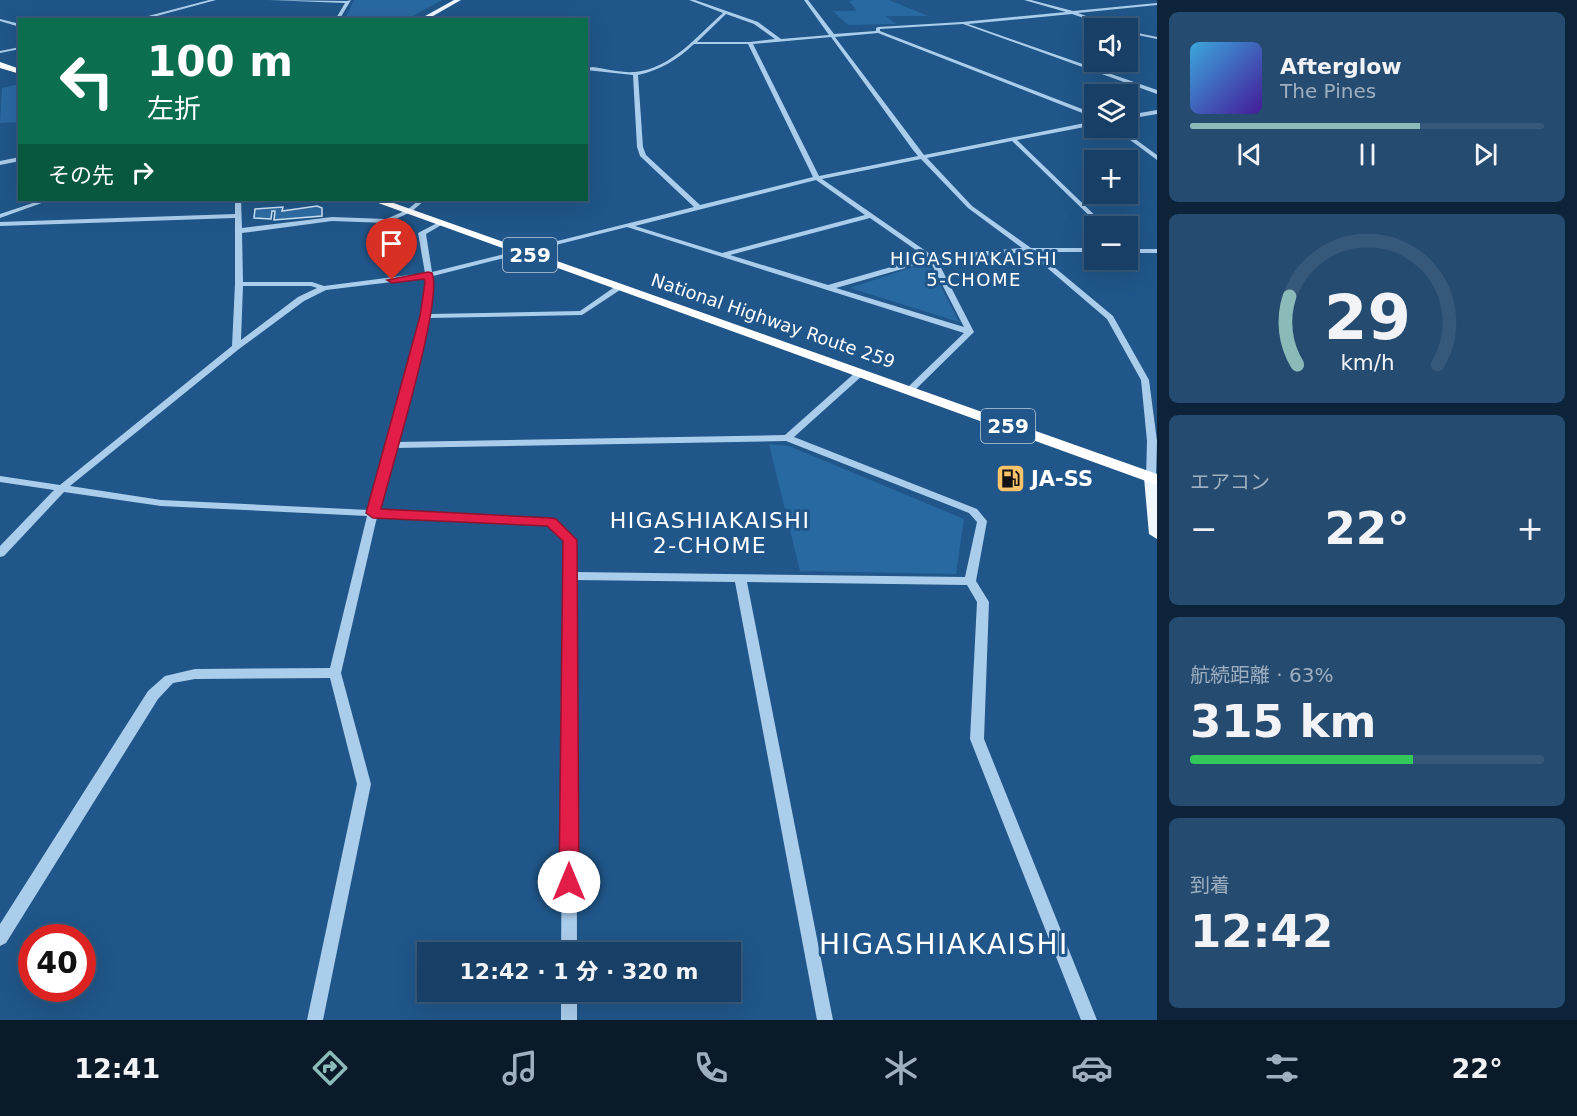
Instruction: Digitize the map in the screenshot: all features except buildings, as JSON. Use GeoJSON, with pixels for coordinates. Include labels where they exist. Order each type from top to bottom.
{"type":"FeatureCollection","features":[{"type":"Feature","properties":{"kind":"highway"},"geometry":{"type":"LineString","coordinates":[[0,65],[18,71]]}},
{"type":"Feature","properties":{"kind":"highway","name":"National Highway Route 259"},"geometry":{"type":"LineString","coordinates":[[379,201],[1154,479]]}},
{"type":"Feature","properties":{"kind":"main road"},"geometry":{"type":"LineString","coordinates":[[425,18],[458,0]]}},
{"type":"Feature","properties":{"kind":"main road"},"geometry":{"type":"LineString","coordinates":[[1154,479],[1157,534]]}},
{"type":"Feature","properties":{"kind":"street"},"geometry":{"type":"LineString","coordinates":[[143,18],[214,0]]}},
{"type":"Feature","properties":{"kind":"street"},"geometry":{"type":"LineString","coordinates":[[271,0],[348,1],[338,18]]}},
{"type":"Feature","properties":{"kind":"street"},"geometry":{"type":"LineString","coordinates":[[691,0],[756,23],[779,40]]}},
{"type":"Feature","properties":{"kind":"street"},"geometry":{"type":"LineString","coordinates":[[806,0],[921,156],[970,207],[1028,250],[1110,318],[1145,380],[1154,479]]}},
{"type":"Feature","properties":{"kind":"street"},"geometry":{"type":"LineString","coordinates":[[1026,0],[1090,18]]}},
{"type":"Feature","properties":{"kind":"street"},"geometry":{"type":"LineString","coordinates":[[878,32],[878,28],[962,23],[1157,4]]}},
{"type":"Feature","properties":{"kind":"street"},"geometry":{"type":"LineString","coordinates":[[588,69],[605,68],[635,74],[659,69],[726,13]]}},
{"type":"Feature","properties":{"kind":"street"},"geometry":{"type":"LineString","coordinates":[[0,20],[18,25]]}},
{"type":"Feature","properties":{"kind":"street"},"geometry":{"type":"LineString","coordinates":[[962,23],[1157,92]]}},
{"type":"Feature","properties":{"kind":"street"},"geometry":{"type":"LineString","coordinates":[[690,43],[750,44],[878,32],[1084,112]]}},
{"type":"Feature","properties":{"kind":"street"},"geometry":{"type":"LineString","coordinates":[[1138,34],[1157,38]]}},
{"type":"Feature","properties":{"kind":"street"},"geometry":{"type":"LineString","coordinates":[[750,44],[817,178],[932,258],[970,332]]}},
{"type":"Feature","properties":{"kind":"street"},"geometry":{"type":"LineString","coordinates":[[0,52],[18,48]]}},
{"type":"Feature","properties":{"kind":"street"},"geometry":{"type":"LineString","coordinates":[[635,74],[640,147],[643,156],[698,207]]}},
{"type":"Feature","properties":{"kind":"street"},"geometry":{"type":"LineString","coordinates":[[1138,115],[1157,112]]}},
{"type":"Feature","properties":{"kind":"street"},"geometry":{"type":"LineString","coordinates":[[0,553],[62,488],[236,347],[301,299],[324,288],[428,275],[817,178],[1084,125]]}},
{"type":"Feature","properties":{"kind":"street"},"geometry":{"type":"LineString","coordinates":[[1130,138],[1157,158]]}},
{"type":"Feature","properties":{"kind":"street"},"geometry":{"type":"LineString","coordinates":[[1013,139],[1093,216]]}},
{"type":"Feature","properties":{"kind":"street"},"geometry":{"type":"LineString","coordinates":[[0,163],[18,159]]}},
{"type":"Feature","properties":{"kind":"street"},"geometry":{"type":"LineString","coordinates":[[0,216],[44,201]]}},
{"type":"Feature","properties":{"kind":"street"},"geometry":{"type":"LineString","coordinates":[[236,347],[239,284],[238,201]]}},
{"type":"Feature","properties":{"kind":"street"},"geometry":{"type":"LineString","coordinates":[[238,231],[332,219],[387,221],[409,211],[421,201]]}},
{"type":"Feature","properties":{"kind":"street"},"geometry":{"type":"LineString","coordinates":[[722,255],[872,215]]}},
{"type":"Feature","properties":{"kind":"street"},"geometry":{"type":"LineString","coordinates":[[0,224],[238,216]]}},
{"type":"Feature","properties":{"kind":"street"},"geometry":{"type":"LineString","coordinates":[[315,1020],[364,784],[335,673],[373,513],[426,316],[430,282],[422,233],[441,223]]}},
{"type":"Feature","properties":{"kind":"street"},"geometry":{"type":"LineString","coordinates":[[626,225],[970,332]]}},
{"type":"Feature","properties":{"kind":"street"},"geometry":{"type":"LineString","coordinates":[[827,288],[932,258],[1028,250],[1084,250]]}},
{"type":"Feature","properties":{"kind":"street"},"geometry":{"type":"LineString","coordinates":[[1138,251],[1157,251]]}},
{"type":"Feature","properties":{"kind":"street"},"geometry":{"type":"LineString","coordinates":[[239,284],[312,284],[324,288]]}},
{"type":"Feature","properties":{"kind":"street"},"geometry":{"type":"LineString","coordinates":[[426,316],[582,313],[620,288]]}},
{"type":"Feature","properties":{"kind":"street"},"geometry":{"type":"LineString","coordinates":[[910,390],[970,332]]}},
{"type":"Feature","properties":{"kind":"street"},"geometry":{"type":"LineString","coordinates":[[787,438],[860,373]]}},
{"type":"Feature","properties":{"kind":"street"},"geometry":{"type":"LineString","coordinates":[[392,445],[787,438],[973,511],[982,521],[970,581],[983,602],[977,739],[1089,1020]]}},
{"type":"Feature","properties":{"kind":"street"},"geometry":{"type":"LineString","coordinates":[[0,479],[161,503],[551,522],[570,540],[569,942]]}},
{"type":"Feature","properties":{"kind":"street"},"geometry":{"type":"LineString","coordinates":[[569,576],[970,581]]}},
{"type":"Feature","properties":{"kind":"street"},"geometry":{"type":"LineString","coordinates":[[740,578],[825,1020]]}},
{"type":"Feature","properties":{"kind":"street"},"geometry":{"type":"LineString","coordinates":[[0,938],[153,695],[169,679],[195,674],[335,673]]}},
{"type":"Feature","properties":{"kind":"street"},"geometry":{"type":"LineString","coordinates":[[569,1002],[569,1020]]}},
{"type":"Feature","properties":{"kind":"shaded area"},"geometry":{"type":"Polygon","coordinates":[[[354,0],[442,0],[409,18],[345,18],[354,0]]]}},
{"type":"Feature","properties":{"kind":"shaded area"},"geometry":{"type":"Polygon","coordinates":[[[889,0],[928,16],[886,16],[896,24],[848,25],[833,11],[857,11],[849,1],[889,0]]]}},
{"type":"Feature","properties":{"kind":"shaded area"},"geometry":{"type":"Polygon","coordinates":[[[18,84],[18,122],[0,123],[2,88],[18,84]]]}},
{"type":"Feature","properties":{"kind":"shaded area"},"geometry":{"type":"Polygon","coordinates":[[[928,262],[959,322],[850,288],[928,262]]]}},
{"type":"Feature","properties":{"kind":"shaded area"},"geometry":{"type":"Polygon","coordinates":[[[769,444],[789,446],[964,519],[956,574],[800,571],[769,444]]]}},
{"type":"Feature","properties":{"kind":"place","name":"JA-SS"},"geometry":{"type":"Point","coordinates":[1010,479]}},
{"type":"Feature","properties":{"kind":"district","name":"HIGASHIAKAISHI 5-CHOME"},"geometry":{"type":"Point","coordinates":[974,269]}},
{"type":"Feature","properties":{"kind":"district","name":"HIGASHIAKAISHI 2-CHOME"},"geometry":{"type":"Point","coordinates":[710,532]}},
{"type":"Feature","properties":{"kind":"district","name":"HIGASHIAKAISHI"},"geometry":{"type":"Point","coordinates":[944,944]}},
{"type":"Feature","properties":{"kind":"route"},"geometry":{"type":"LineString","coordinates":[[392,280],[428,275],[430,282],[426,316],[373,513],[551,522],[570,540],[569,882]]}}]}
